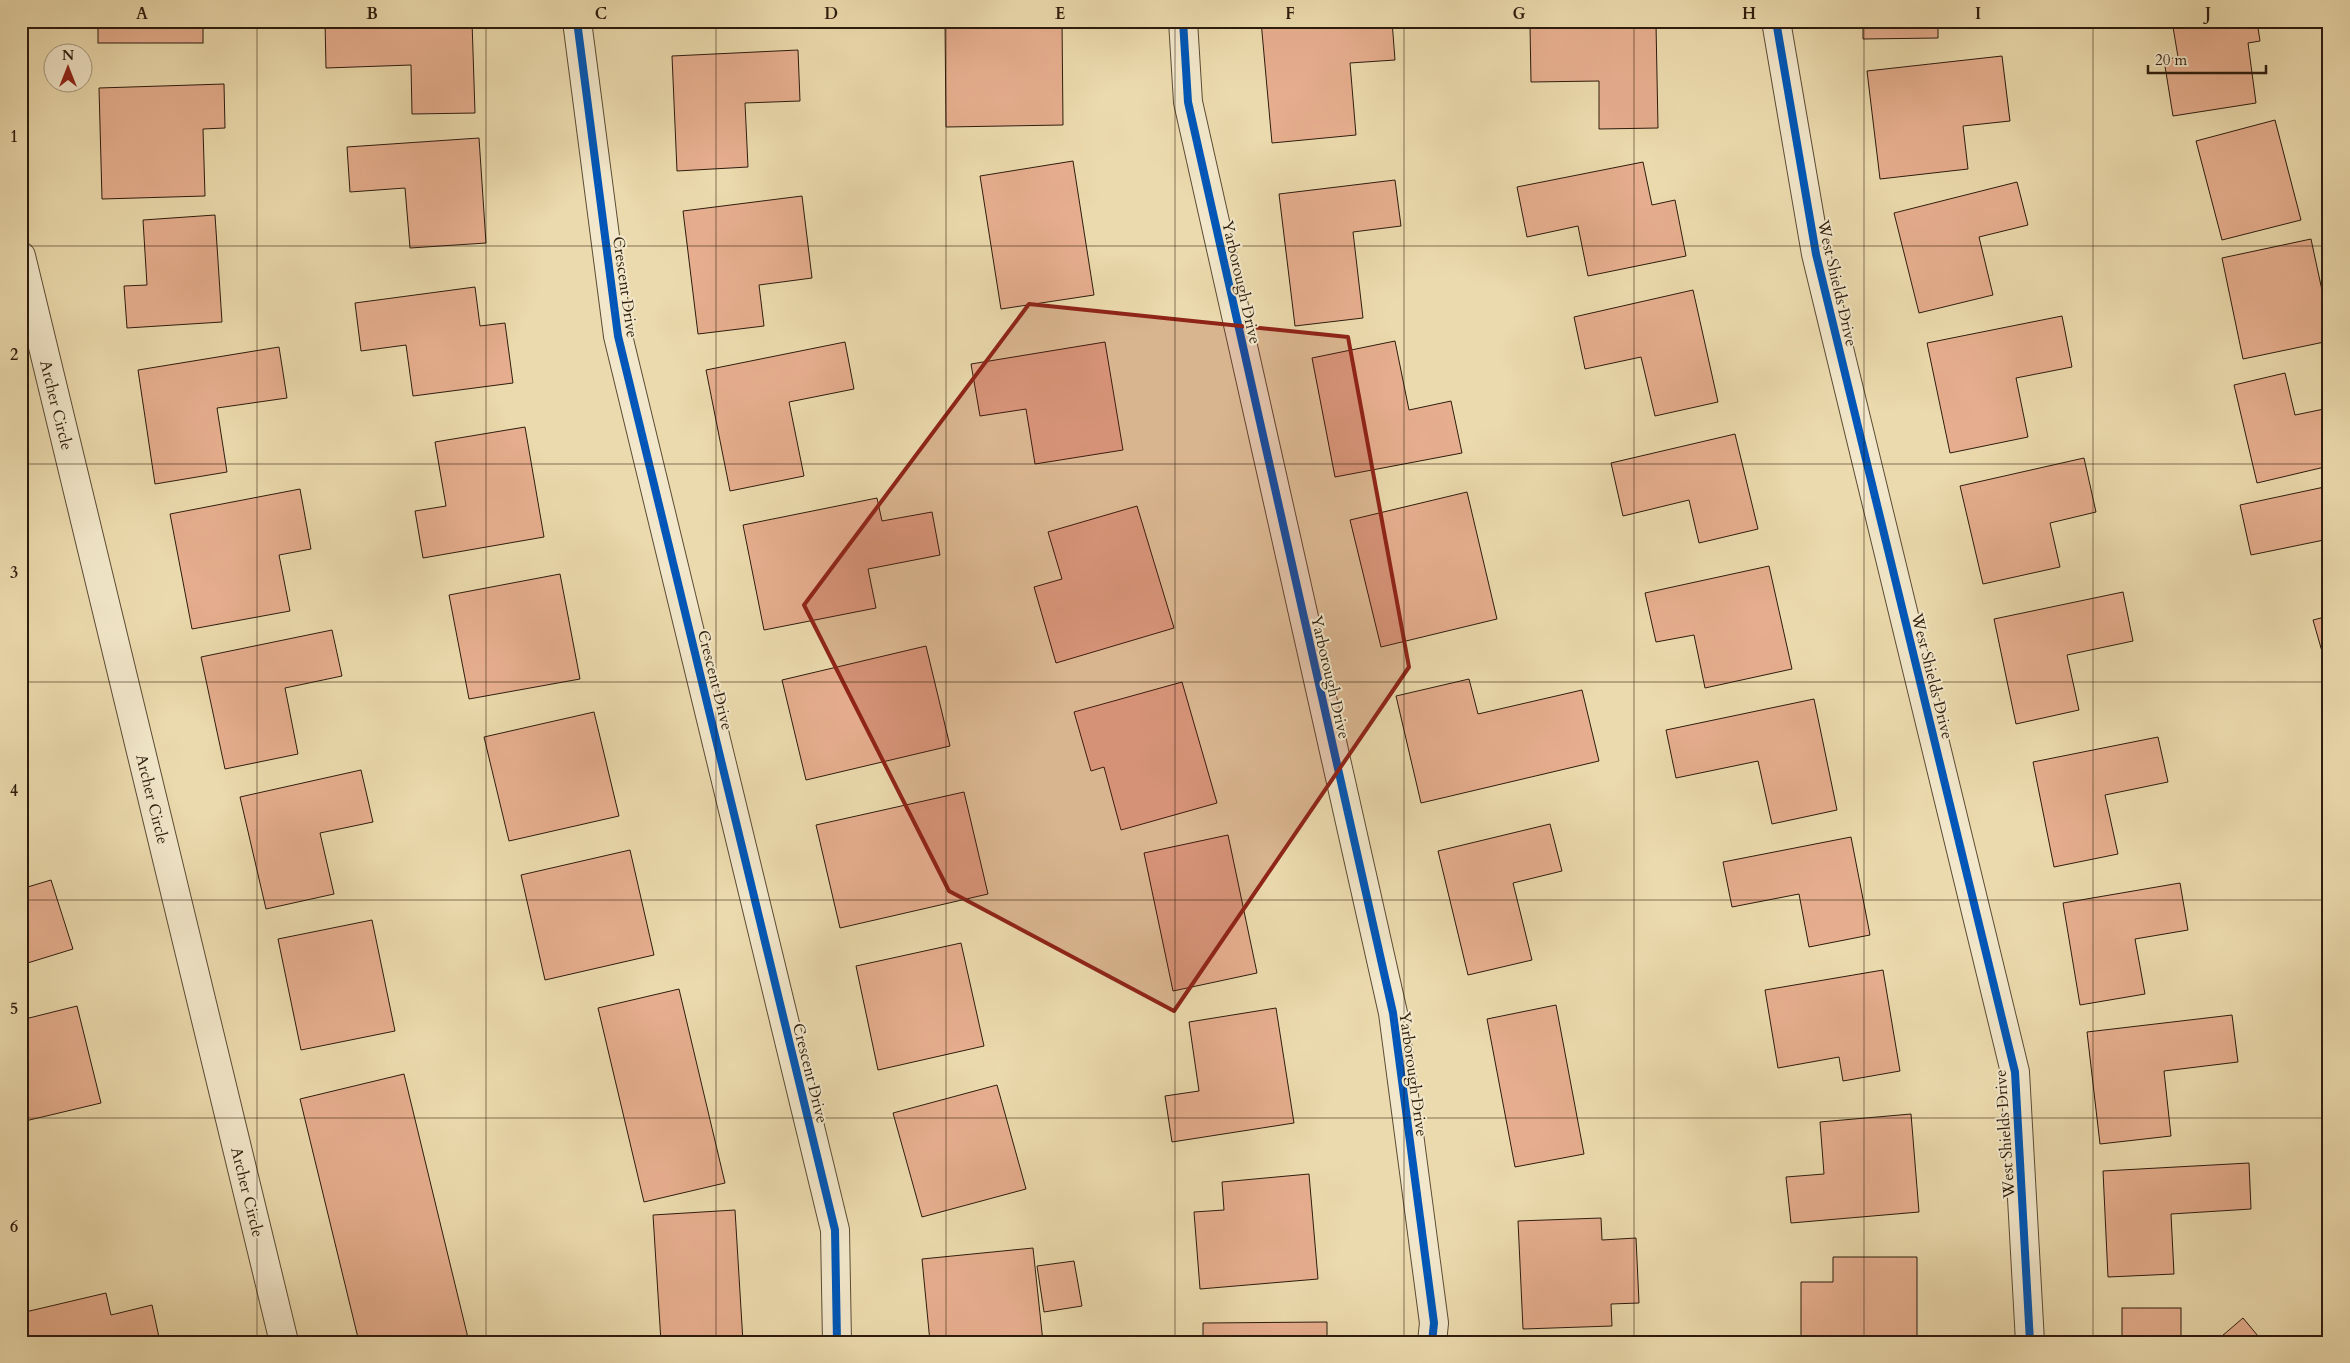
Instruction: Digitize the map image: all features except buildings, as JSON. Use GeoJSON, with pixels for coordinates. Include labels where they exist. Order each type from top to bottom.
{"type":"FeatureCollection","features":[{"type":"Feature","properties":{"kind":"street","name":"Crescent Drive"},"geometry":{"type":"LineString","coordinates":[[577,21],[618,336],[835,1230],[837,1342]]}},
{"type":"Feature","properties":{"kind":"street","name":"Yarborough Drive"},"geometry":{"type":"LineString","coordinates":[[1183,21],[1188,102],[1393,1013],[1434,1323],[1432,1342]]}},
{"type":"Feature","properties":{"kind":"street","name":"West Shields Drive"},"geometry":{"type":"LineString","coordinates":[[1776,21],[1816,254],[2015,1072],[2030,1342]]}},
{"type":"Feature","properties":{"kind":"street","name":"Archer Circle"},"geometry":{"type":"LineString","coordinates":[[21,256],[284,1342]]}},
{"type":"Feature","properties":{"kind":"highlighted area"},"geometry":{"type":"Polygon","coordinates":[[[1029,304],[1348,337],[1409,667],[1174,1011],[949,891],[804,605],[1029,304]]]}},
{"type":"Feature","properties":{"kind":"cycle path"},"geometry":{"type":"LineString","coordinates":[[577,21],[618,336],[835,1230],[837,1342]]}},
{"type":"Feature","properties":{"kind":"cycle path"},"geometry":{"type":"LineString","coordinates":[[1183,21],[1188,102],[1393,1013],[1434,1323],[1432,1342]]}},
{"type":"Feature","properties":{"kind":"cycle path"},"geometry":{"type":"LineString","coordinates":[[1776,21],[1816,254],[2015,1072],[2030,1342]]}}]}
